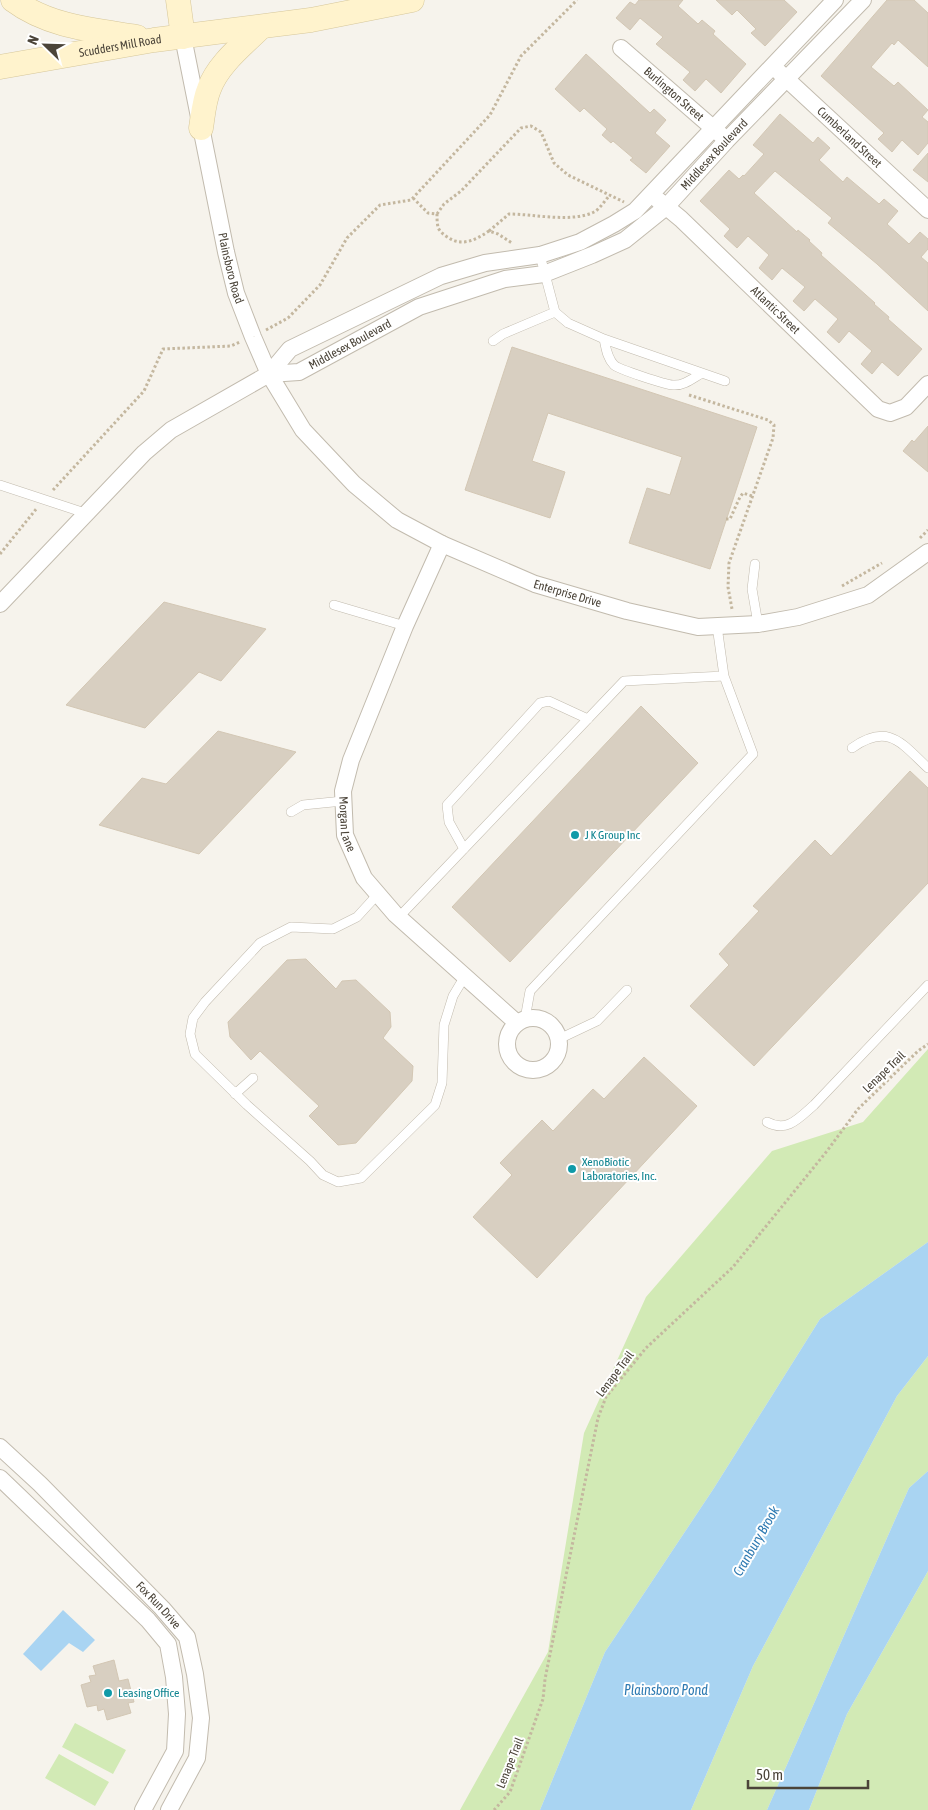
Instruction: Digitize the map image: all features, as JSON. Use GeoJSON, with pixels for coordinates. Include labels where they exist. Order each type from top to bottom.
{"type":"FeatureCollection","features":[{"type":"Feature","properties":{"kind":"street"},"geometry":{"type":"LineString","coordinates":[[13,0],[28,10],[58,23],[154,40]]}},
{"type":"Feature","properties":{"kind":"street"},"geometry":{"type":"LineString","coordinates":[[178,0],[183,36],[311,20],[412,0]]}},
{"type":"Feature","properties":{"kind":"street","name":"Middlesex Boulevard"},"geometry":{"type":"LineString","coordinates":[[269,374],[299,372],[419,307],[505,279],[544,274],[625,240],[666,207],[727,140],[863,0]]}},
{"type":"Feature","properties":{"kind":"street"},"geometry":{"type":"LineString","coordinates":[[831,1],[846,17]]}},
{"type":"Feature","properties":{"kind":"street","name":"Middlesex Boulevard"},"geometry":{"type":"LineString","coordinates":[[269,374],[290,349],[441,276],[485,263],[540,255],[580,242],[635,211],[831,1]]}},
{"type":"Feature","properties":{"kind":"street"},"geometry":{"type":"LineString","coordinates":[[201,128],[209,89],[216,75],[227,61],[261,27]]}},
{"type":"Feature","properties":{"kind":"street","name":"Scudders Mill Road"},"geometry":{"type":"LineString","coordinates":[[0,67],[183,36]]}},
{"type":"Feature","properties":{"kind":"street","name":"Plainsboro Road"},"geometry":{"type":"LineString","coordinates":[[183,36],[226,252],[236,293],[269,374]]}},
{"type":"Feature","properties":{"kind":"street","name":"Burlington Street"},"geometry":{"type":"LineString","coordinates":[[621,48],[727,140]]}},
{"type":"Feature","properties":{"kind":"street","name":"Cumberland Street"},"geometry":{"type":"LineString","coordinates":[[772,66],[928,210]]}},
{"type":"Feature","properties":{"kind":"street","name":"Atlantic Street"},"geometry":{"type":"LineString","coordinates":[[651,194],[681,219],[878,409],[890,413],[906,407],[928,384]]}},
{"type":"Feature","properties":{"kind":"street"},"geometry":{"type":"LineString","coordinates":[[0,604],[144,452],[171,430],[269,374]]}},
{"type":"Feature","properties":{"kind":"street","name":"Enterprise Drive"},"geometry":{"type":"LineString","coordinates":[[269,374],[303,430],[354,484],[397,520],[442,544],[535,584],[627,611],[698,627],[758,624],[798,617],[868,595],[922,547]]}},
{"type":"Feature","properties":{"kind":"street","name":"Morgan Lane"},"geometry":{"type":"LineString","coordinates":[[442,544],[404,626],[351,760],[343,791],[345,835],[364,878],[399,917],[465,976],[521,1021]]}},
{"type":"Feature","properties":{"kind":"street"},"geometry":{"type":"LineString","coordinates":[[539,1018],[548,1022],[554,1028],[559,1039],[559,1048],[552,1062],[545,1068],[528,1070],[512,1060],[506,1046],[507,1039],[510,1030],[521,1021],[539,1018]]}},
{"type":"Feature","properties":{"kind":"street","name":"Fox Run Drive"},"geometry":{"type":"LineString","coordinates":[[0,1447],[40,1484],[162,1608],[187,1637],[196,1674],[201,1718],[197,1758],[169,1810]]}},
{"type":"Feature","properties":{"kind":"street","name":"Fox Run Drive"},"geometry":{"type":"LineString","coordinates":[[0,1478],[148,1620],[168,1644],[174,1677],[177,1714],[174,1751],[143,1810]]}},
{"type":"Feature","properties":{"kind":"lane"},"geometry":{"type":"LineString","coordinates":[[540,255],[555,312],[568,323],[604,339],[725,381]]}},
{"type":"Feature","properties":{"kind":"lane"},"geometry":{"type":"LineString","coordinates":[[494,340],[503,334],[555,312]]}},
{"type":"Feature","properties":{"kind":"lane"},"geometry":{"type":"LineString","coordinates":[[604,339],[606,353],[614,365],[627,371],[673,385],[684,383],[702,373]]}},
{"type":"Feature","properties":{"kind":"lane"},"geometry":{"type":"LineString","coordinates":[[0,485],[85,513]]}},
{"type":"Feature","properties":{"kind":"lane"},"geometry":{"type":"LineString","coordinates":[[755,564],[752,589],[758,624]]}},
{"type":"Feature","properties":{"kind":"lane"},"geometry":{"type":"LineString","coordinates":[[334,605],[404,626]]}},
{"type":"Feature","properties":{"kind":"lane"},"geometry":{"type":"LineString","coordinates":[[521,1021],[530,992],[753,754],[724,676],[717,626]]}},
{"type":"Feature","properties":{"kind":"lane"},"geometry":{"type":"LineString","coordinates":[[399,917],[624,681],[724,676]]}},
{"type":"Feature","properties":{"kind":"lane"},"geometry":{"type":"LineString","coordinates":[[464,849],[449,822],[447,805],[540,703],[549,701],[588,719]]}},
{"type":"Feature","properties":{"kind":"lane"},"geometry":{"type":"LineString","coordinates":[[852,748],[864,739],[888,736],[899,741],[928,768]]}},
{"type":"Feature","properties":{"kind":"lane"},"geometry":{"type":"LineString","coordinates":[[291,812],[303,805],[344,801]]}},
{"type":"Feature","properties":{"kind":"lane"},"geometry":{"type":"LineString","coordinates":[[378,894],[357,917],[333,929],[291,927],[260,943],[193,1018],[190,1034],[195,1054],[235,1094],[323,1175],[338,1182],[361,1178],[435,1105],[442,1083],[444,1025],[453,996],[465,976]]}},
{"type":"Feature","properties":{"kind":"lane"},"geometry":{"type":"LineString","coordinates":[[767,1122],[774,1126],[783,1126],[796,1121],[814,1105],[928,985]]}},
{"type":"Feature","properties":{"kind":"lane"},"geometry":{"type":"LineString","coordinates":[[559,1039],[597,1021],[627,990]]}},
{"type":"Feature","properties":{"kind":"lane"},"geometry":{"type":"LineString","coordinates":[[235,1094],[254,1078]]}},
{"type":"Feature","properties":{"kind":"path"},"geometry":{"type":"LineString","coordinates":[[0,554],[45,499],[144,390],[163,349],[231,346],[253,337],[288,318],[320,285],[347,238],[380,205],[411,200],[490,115],[521,56],[577,0]]}},
{"type":"Feature","properties":{"kind":"path"},"geometry":{"type":"LineString","coordinates":[[610,195],[596,211],[584,216],[561,218],[509,214],[480,237],[466,242],[455,242],[445,236],[438,227],[437,214],[444,204],[461,191],[521,128],[531,126],[540,132],[554,163],[568,175],[630,204]]}},
{"type":"Feature","properties":{"kind":"path"},"geometry":{"type":"LineString","coordinates":[[413,198],[428,212],[437,214]]}},
{"type":"Feature","properties":{"kind":"path"},"geometry":{"type":"LineString","coordinates":[[489,230],[512,242],[520,258]]}},
{"type":"Feature","properties":{"kind":"path"},"geometry":{"type":"LineString","coordinates":[[682,393],[768,420],[774,425],[773,438],[729,563],[728,587],[731,609],[755,606]]}},
{"type":"Feature","properties":{"kind":"path"},"geometry":{"type":"LineString","coordinates":[[726,519],[730,519],[743,493],[752,496]]}},
{"type":"Feature","properties":{"kind":"path"},"geometry":{"type":"LineString","coordinates":[[922,547],[928,530]]}},
{"type":"Feature","properties":{"kind":"path"},"geometry":{"type":"LineString","coordinates":[[834,590],[884,562]]}},
{"type":"Feature","properties":{"kind":"path","name":"Lenape Trail"},"geometry":{"type":"LineString","coordinates":[[494,1810],[510,1792],[544,1698],[545,1679],[598,1418],[606,1397],[646,1348],[733,1267],[828,1151],[858,1109],[918,1051],[928,1044]]}},
{"type":"Feature","properties":{"kind":"green space"},"geometry":{"type":"Polygon","coordinates":[[[928,1049],[928,1242],[820,1319],[714,1488],[605,1652],[540,1810],[460,1810],[548,1652],[584,1433],[646,1297],[772,1151],[863,1122],[928,1049]]]}},
{"type":"Feature","properties":{"kind":"green space"},"geometry":{"type":"Polygon","coordinates":[[[928,1356],[928,1471],[909,1488],[767,1810],[691,1810],[753,1666],[897,1396],[928,1356]]]}},
{"type":"Feature","properties":{"kind":"green space"},"geometry":{"type":"Polygon","coordinates":[[[928,1571],[928,1810],[809,1810],[847,1714],[928,1571]]]}},
{"type":"Feature","properties":{"kind":"green space"},"geometry":{"type":"Polygon","coordinates":[[[75,1723],[126,1750],[113,1774],[62,1747],[75,1723]]]}},
{"type":"Feature","properties":{"kind":"green space"},"geometry":{"type":"Polygon","coordinates":[[[59,1754],[109,1782],[95,1806],[45,1778],[59,1754]]]}},
{"type":"Feature","properties":{"kind":"water","name":"Plainsboro Pond"},"geometry":{"type":"Polygon","coordinates":[[[928,1242],[928,1356],[897,1396],[753,1666],[691,1810],[540,1810],[605,1652],[714,1488],[820,1319],[928,1242]]]}},
{"type":"Feature","properties":{"kind":"water"},"geometry":{"type":"Polygon","coordinates":[[[928,1471],[928,1571],[847,1714],[809,1810],[767,1810],[909,1488],[928,1471]]]}},
{"type":"Feature","properties":{"kind":"water"},"geometry":{"type":"Polygon","coordinates":[[[63,1610],[95,1640],[83,1652],[69,1643],[41,1671],[23,1654],[63,1610]]]}},
{"type":"Feature","properties":{"kind":"building"},"geometry":{"type":"Polygon","coordinates":[[[639,0],[683,0],[678,6],[698,24],[702,20],[715,31],[713,34],[746,64],[721,93],[706,79],[695,91],[683,80],[690,72],[656,44],[663,37],[640,18],[630,30],[616,18],[630,2],[635,5],[639,0]]]}},
{"type":"Feature","properties":{"kind":"building"},"geometry":{"type":"Polygon","coordinates":[[[716,0],[784,0],[797,12],[765,46],[751,33],[756,29],[737,10],[732,15],[716,0]]]}},
{"type":"Feature","properties":{"kind":"building"},"geometry":{"type":"Polygon","coordinates":[[[887,0],[914,0],[928,13],[928,67],[898,40],[894,45],[892,43],[871,67],[894,86],[898,82],[928,110],[922,117],[928,122],[928,143],[918,155],[902,140],[892,152],[878,139],[884,133],[821,76],[887,0]]]}},
{"type":"Feature","properties":{"kind":"building"},"geometry":{"type":"Polygon","coordinates":[[[586,54],[650,113],[654,109],[666,120],[655,133],[670,146],[646,173],[630,160],[633,158],[613,141],[611,143],[602,135],[607,129],[584,108],[580,112],[555,89],[586,54]]]}},
{"type":"Feature","properties":{"kind":"building"},"geometry":{"type":"Polygon","coordinates":[[[780,114],[813,143],[818,137],[830,148],[819,160],[843,182],[847,177],[879,204],[884,199],[898,211],[887,224],[909,244],[920,232],[928,239],[928,249],[921,257],[928,263],[928,311],[877,264],[828,223],[832,218],[775,171],[754,193],[797,232],[798,230],[810,240],[822,253],[821,255],[875,303],[889,317],[888,319],[922,349],[898,376],[882,362],[872,374],[861,364],[872,351],[849,331],[839,343],[827,332],[838,319],[815,299],[804,311],[793,301],[805,287],[782,268],[772,280],[759,268],[769,255],[748,236],[737,248],[724,236],[730,229],[700,201],[729,170],[739,179],[744,176],[764,154],[753,145],[780,114]]]}},
{"type":"Feature","properties":{"kind":"building"},"geometry":{"type":"Polygon","coordinates":[[[928,153],[928,182],[913,170],[928,153]]]}},
{"type":"Feature","properties":{"kind":"building"},"geometry":{"type":"Polygon","coordinates":[[[512,347],[757,427],[710,569],[629,543],[647,488],[670,495],[682,457],[548,413],[532,461],[565,472],[550,518],[465,490],[512,347]]]}},
{"type":"Feature","properties":{"kind":"building"},"geometry":{"type":"Polygon","coordinates":[[[928,426],[928,472],[903,451],[928,426]]]}},
{"type":"Feature","properties":{"kind":"building"},"geometry":{"type":"Polygon","coordinates":[[[164,602],[266,629],[221,681],[199,672],[145,728],[66,705],[164,602]]]}},
{"type":"Feature","properties":{"kind":"building","name":"J K Group Inc"},"geometry":{"type":"Polygon","coordinates":[[[641,706],[698,763],[510,962],[452,907],[641,706]]]}},
{"type":"Feature","properties":{"kind":"building"},"geometry":{"type":"Polygon","coordinates":[[[218,731],[296,752],[199,854],[99,825],[142,778],[166,784],[218,731]]]}},
{"type":"Feature","properties":{"kind":"building"},"geometry":{"type":"Polygon","coordinates":[[[910,771],[928,788],[928,883],[754,1066],[690,1006],[729,965],[719,954],[759,911],[753,906],[815,840],[831,856],[910,771]]]}},
{"type":"Feature","properties":{"kind":"building"},"geometry":{"type":"Polygon","coordinates":[[[306,959],[336,989],[342,981],[356,980],[390,1012],[391,1027],[383,1038],[413,1066],[412,1081],[356,1143],[338,1145],[309,1116],[319,1106],[260,1051],[251,1060],[230,1037],[228,1022],[287,960],[306,959]]]}},
{"type":"Feature","properties":{"kind":"building","name":"XenoBiotic Laboratories, Inc."},"geometry":{"type":"Polygon","coordinates":[[[644,1057],[697,1106],[537,1278],[473,1217],[512,1175],[500,1163],[542,1120],[553,1131],[593,1089],[604,1099],[644,1057]]]}},
{"type":"Feature","properties":{"kind":"building","name":"Leasing Office"},"geometry":{"type":"Polygon","coordinates":[[[114,1660],[119,1681],[128,1679],[134,1702],[128,1703],[131,1713],[107,1720],[104,1709],[98,1711],[97,1705],[87,1707],[81,1685],[91,1682],[89,1676],[96,1675],[93,1666],[114,1660]]]}},
{"type":"Feature","properties":{"kind":"place","name":"J K Group Inc"},"geometry":{"type":"Point","coordinates":[575,835]}},
{"type":"Feature","properties":{"kind":"place","name":"XenoBiotic Laboratories, Inc."},"geometry":{"type":"Point","coordinates":[572,1169]}},
{"type":"Feature","properties":{"kind":"place","name":"Leasing Office"},"geometry":{"type":"Point","coordinates":[108,1693]}},
{"type":"Feature","properties":{"kind":"water label","name":"Cranbury Brook"},"geometry":{"type":"Point","coordinates":[756,1541]}}]}
